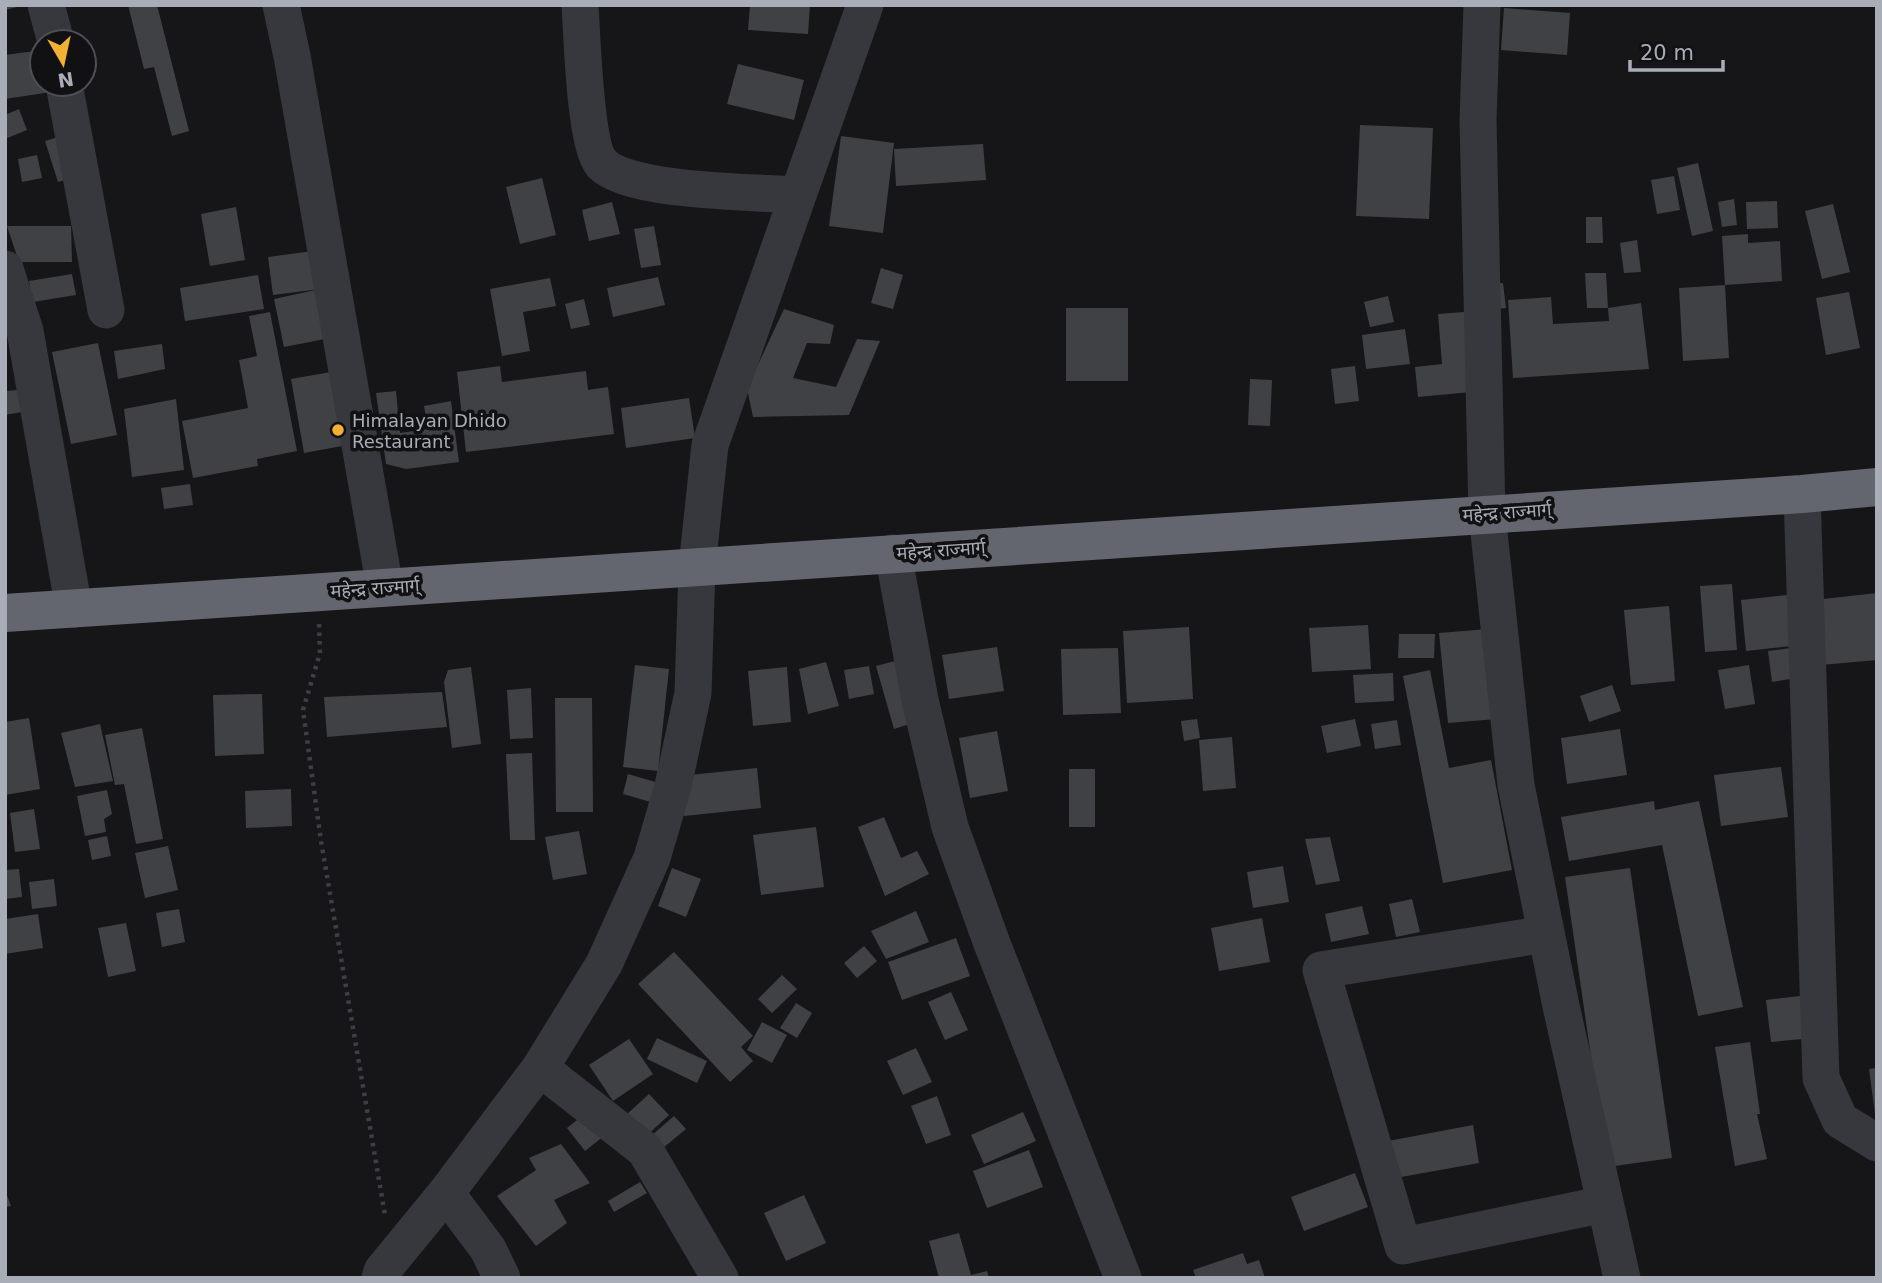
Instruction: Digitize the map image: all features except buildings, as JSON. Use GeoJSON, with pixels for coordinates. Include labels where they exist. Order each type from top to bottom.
{"type":"FeatureCollection","features":[{"type":"Feature","properties":{"kind":"highway","name":"महेन्द्र राज्मार्ग्"},"geometry":{"type":"LineString","coordinates":[[5,613],[1877,487]]}},
{"type":"Feature","properties":{"kind":"street"},"geometry":{"type":"LineString","coordinates":[[46,5],[52,28]]}},
{"type":"Feature","properties":{"kind":"street"},"geometry":{"type":"LineString","coordinates":[[281,5],[295,69],[385,587]]}},
{"type":"Feature","properties":{"kind":"street"},"geometry":{"type":"LineString","coordinates":[[580,5],[589,130],[600,163],[620,176],[667,186],[796,195]]}},
{"type":"Feature","properties":{"kind":"street"},"geometry":{"type":"LineString","coordinates":[[386,1268],[540,1068],[604,964],[652,858],[673,786],[693,693],[697,567],[710,445],[865,5]]}},
{"type":"Feature","properties":{"kind":"street"},"geometry":{"type":"LineString","coordinates":[[1482,5],[1478,120],[1487,514],[1516,785],[1622,1278]]}},
{"type":"Feature","properties":{"kind":"street"},"geometry":{"type":"LineString","coordinates":[[67,98],[106,310]]}},
{"type":"Feature","properties":{"kind":"street"},"geometry":{"type":"LineString","coordinates":[[5,269],[25,331],[74,609]]}},
{"type":"Feature","properties":{"kind":"street"},"geometry":{"type":"LineString","coordinates":[[1802,494],[1821,1078],[1840,1119],[1877,1143]]}},
{"type":"Feature","properties":{"kind":"street"},"geometry":{"type":"LineString","coordinates":[[893,553],[920,701],[950,827],[991,941],[1123,1278]]}},
{"type":"Feature","properties":{"kind":"street"},"geometry":{"type":"LineString","coordinates":[[1546,934],[1321,970],[1403,1246],[1605,1204]]}},
{"type":"Feature","properties":{"kind":"street"},"geometry":{"type":"LineString","coordinates":[[540,1068],[645,1150],[720,1278]]}},
{"type":"Feature","properties":{"kind":"street"},"geometry":{"type":"LineString","coordinates":[[446,1193],[488,1249],[502,1278]]}},
{"type":"Feature","properties":{"kind":"path"},"geometry":{"type":"LineString","coordinates":[[318,592],[320,653],[303,710],[386,1268]]}},
{"type":"Feature","properties":{"kind":"place","name":"Himalayan Dhido Restaurant"},"geometry":{"type":"Point","coordinates":[338,430]}}]}
